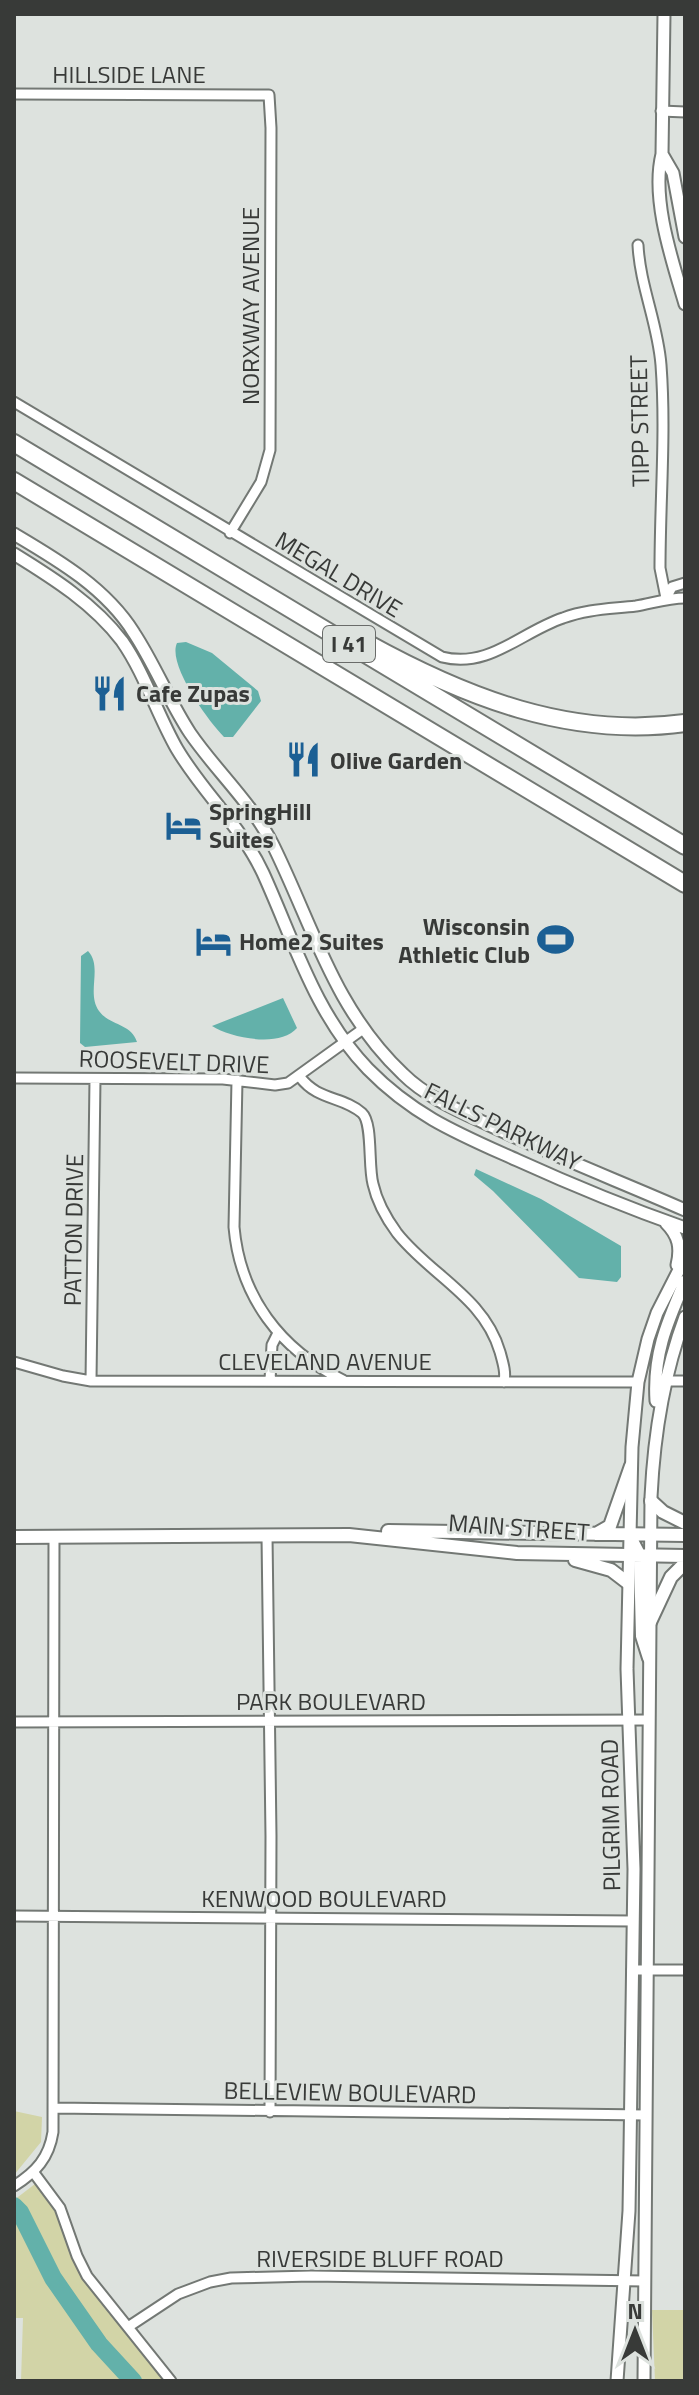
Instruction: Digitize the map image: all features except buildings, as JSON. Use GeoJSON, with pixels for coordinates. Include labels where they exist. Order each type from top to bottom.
{"type":"FeatureCollection","features":[{"type":"Feature","properties":{"kind":"highway","name":"I 41"},"geometry":{"type":"LineString","coordinates":[[14,443],[685,846]]}},
{"type":"Feature","properties":{"kind":"highway","name":"I 41"},"geometry":{"type":"LineString","coordinates":[[14,481],[685,884]]}},
{"type":"Feature","properties":{"kind":"highway"},"geometry":{"type":"LineString","coordinates":[[133,514],[421,672],[489,701],[578,723],[622,726],[685,723]]}},
{"type":"Feature","properties":{"kind":"highway"},"geometry":{"type":"LineString","coordinates":[[519,784],[605,846],[685,894]]}},
{"type":"Feature","properties":{"kind":"main road"},"geometry":{"type":"LineString","coordinates":[[594,1535],[610,1526],[631,1466]]}},
{"type":"Feature","properties":{"kind":"main road"},"geometry":{"type":"LineString","coordinates":[[651,1501],[663,1512],[685,1523]]}},
{"type":"Feature","properties":{"kind":"main road","name":"MAIN STREET"},"geometry":{"type":"LineString","coordinates":[[349,1535],[420,1530],[685,1535]]}},
{"type":"Feature","properties":{"kind":"main road","name":"MAIN STREET"},"geometry":{"type":"LineString","coordinates":[[14,1537],[349,1535],[378,1536],[491,1552],[685,1556]]}},
{"type":"Feature","properties":{"kind":"main road"},"geometry":{"type":"LineString","coordinates":[[629,1535],[640,1556],[642,1636],[649,1658]]}},
{"type":"Feature","properties":{"kind":"main road"},"geometry":{"type":"LineString","coordinates":[[553,1554],[611,1570],[628,1583]]}},
{"type":"Feature","properties":{"kind":"main road"},"geometry":{"type":"LineString","coordinates":[[650,1622],[671,1577],[685,1563]]}},
{"type":"Feature","properties":{"kind":"street"},"geometry":{"type":"LineString","coordinates":[[664,14],[662,154],[658,172],[672,262],[685,304]]}},
{"type":"Feature","properties":{"kind":"street","name":"HILLSIDE LANE"},"geometry":{"type":"LineString","coordinates":[[14,94],[243,94]]}},
{"type":"Feature","properties":{"kind":"street","name":"NORXWAY AVENUE"},"geometry":{"type":"LineString","coordinates":[[230,533],[261,482],[270,450],[270,98],[266,94],[243,94]]}},
{"type":"Feature","properties":{"kind":"street"},"geometry":{"type":"LineString","coordinates":[[661,111],[685,112]]}},
{"type":"Feature","properties":{"kind":"street"},"geometry":{"type":"LineString","coordinates":[[662,154],[673,173],[685,237]]}},
{"type":"Feature","properties":{"kind":"street","name":"TIPP STREET"},"geometry":{"type":"LineString","coordinates":[[638,245],[641,276],[656,331],[661,364],[660,568],[666,598]]}},
{"type":"Feature","properties":{"kind":"street","name":"MEGAL DRIVE"},"geometry":{"type":"LineString","coordinates":[[14,402],[427,649],[455,660],[488,656],[535,629],[569,616],[666,598],[685,598]]}},
{"type":"Feature","properties":{"kind":"street","name":"FALLS PARKWAY"},"geometry":{"type":"LineString","coordinates":[[14,534],[81,577],[110,602],[134,631],[190,731],[261,822],[346,1006],[404,1076],[442,1101],[528,1144],[685,1210]]}},
{"type":"Feature","properties":{"kind":"street","name":"FALLS PARKWAY"},"geometry":{"type":"LineString","coordinates":[[14,554],[89,606],[121,640],[177,749],[252,851],[318,999],[345,1042],[387,1087],[432,1121],[563,1181],[685,1228]]}},
{"type":"Feature","properties":{"kind":"street","name":"MEGAL DRIVE"},"geometry":{"type":"LineString","coordinates":[[666,598],[672,587],[685,583]]}},
{"type":"Feature","properties":{"kind":"street","name":"ROOSEVELT DRIVE"},"geometry":{"type":"LineString","coordinates":[[14,1078],[237,1080],[275,1085],[300,1077],[363,1029]]}},
{"type":"Feature","properties":{"kind":"street"},"geometry":{"type":"LineString","coordinates":[[300,1077],[309,1089],[361,1112],[369,1124],[372,1182],[383,1211],[408,1245],[460,1291],[487,1324],[504,1366],[504,1382]]}},
{"type":"Feature","properties":{"kind":"street","name":"PATTON DRIVE"},"geometry":{"type":"LineString","coordinates":[[91,1381],[95,1079]]}},
{"type":"Feature","properties":{"kind":"street"},"geometry":{"type":"LineString","coordinates":[[237,1080],[234,1227],[236,1249],[253,1298],[278,1333],[298,1352],[345,1381]]}},
{"type":"Feature","properties":{"kind":"street"},"geometry":{"type":"LineString","coordinates":[[670,1203],[685,1200]]}},
{"type":"Feature","properties":{"kind":"street"},"geometry":{"type":"LineString","coordinates":[[629,1535],[638,1382],[657,1313],[680,1279],[680,1250],[672,1229],[662,1220]]}},
{"type":"Feature","properties":{"kind":"street"},"geometry":{"type":"LineString","coordinates":[[657,1417],[654,1373],[685,1258]]}},
{"type":"Feature","properties":{"kind":"street","name":"PILGRIM ROAD"},"geometry":{"type":"LineString","coordinates":[[617,2381],[629,2211],[634,1869],[628,1583],[651,1535],[657,1417],[685,1317]]}},
{"type":"Feature","properties":{"kind":"street"},"geometry":{"type":"LineString","coordinates":[[270,1380],[272,1345],[278,1333]]}},
{"type":"Feature","properties":{"kind":"street","name":"CLEVELAND AVENUE"},"geometry":{"type":"LineString","coordinates":[[14,1362],[91,1381],[638,1382]]}},
{"type":"Feature","properties":{"kind":"street"},"geometry":{"type":"LineString","coordinates":[[665,1381],[685,1381]]}},
{"type":"Feature","properties":{"kind":"street"},"geometry":{"type":"LineString","coordinates":[[267,1536],[270,2112]]}},
{"type":"Feature","properties":{"kind":"street"},"geometry":{"type":"LineString","coordinates":[[14,2186],[34,2173],[48,2152],[53,2132],[54,1537]]}},
{"type":"Feature","properties":{"kind":"street","name":"PILGRIM ROAD"},"geometry":{"type":"LineString","coordinates":[[640,1556],[650,1622],[644,2381]]}},
{"type":"Feature","properties":{"kind":"street","name":"PARK BOULEVARD"},"geometry":{"type":"LineString","coordinates":[[14,1722],[648,1720]]}},
{"type":"Feature","properties":{"kind":"street"},"geometry":{"type":"LineString","coordinates":[[634,1869],[649,1869]]}},
{"type":"Feature","properties":{"kind":"street","name":"KENWOOD BOULEVARD"},"geometry":{"type":"LineString","coordinates":[[14,1916],[633,1921]]}},
{"type":"Feature","properties":{"kind":"street"},"geometry":{"type":"LineString","coordinates":[[632,1970],[685,1970]]}},
{"type":"Feature","properties":{"kind":"street","name":"BELLEVIEW BOULEVARD"},"geometry":{"type":"LineString","coordinates":[[54,2108],[646,2115]]}},
{"type":"Feature","properties":{"kind":"street"},"geometry":{"type":"LineString","coordinates":[[34,2173],[60,2208],[87,2276],[171,2381]]}},
{"type":"Feature","properties":{"kind":"street","name":"RIVERSIDE BLUFF ROAD"},"geometry":{"type":"LineString","coordinates":[[128,2327],[178,2294],[231,2278],[311,2276],[645,2281]]}},
{"type":"Feature","properties":{"kind":"green space"},"geometry":{"type":"Polygon","coordinates":[[[14,2111],[42,2117],[41,2142],[14,2175],[14,2111]]]}},
{"type":"Feature","properties":{"kind":"green space"},"geometry":{"type":"Polygon","coordinates":[[[35,2184],[62,2220],[77,2267],[85,2281],[167,2381],[21,2381],[23,2318],[14,2318],[14,2200],[35,2184]]]}},
{"type":"Feature","properties":{"kind":"green space"},"geometry":{"type":"Polygon","coordinates":[[[652,2310],[685,2310],[685,2381],[655,2381],[652,2310]]]}},
{"type":"Feature","properties":{"kind":"water"},"geometry":{"type":"Polygon","coordinates":[[[186,642],[212,653],[258,691],[261,701],[233,737],[224,737],[217,729],[183,678],[175,652],[177,643],[186,642]]]}},
{"type":"Feature","properties":{"kind":"water"},"geometry":{"type":"Polygon","coordinates":[[[88,951],[94,965],[95,1004],[109,1020],[130,1031],[137,1042],[85,1047],[80,1043],[81,956],[88,951]]]}},
{"type":"Feature","properties":{"kind":"water"},"geometry":{"type":"Polygon","coordinates":[[[283,998],[297,1028],[279,1038],[243,1037],[212,1026],[283,998]]]}},
{"type":"Feature","properties":{"kind":"water"},"geometry":{"type":"Polygon","coordinates":[[[476,1169],[541,1199],[621,1246],[621,1277],[617,1282],[579,1278],[474,1175],[476,1169]]]}},
{"type":"Feature","properties":{"kind":"waterway"},"geometry":{"type":"LineString","coordinates":[[14,2206],[20,2212],[53,2278],[99,2344],[133,2381]]}},
{"type":"Feature","properties":{"kind":"place","name":"Cafe Zupas"},"geometry":{"type":"Point","coordinates":[110,693]}},
{"type":"Feature","properties":{"kind":"place","name":"Olive Garden"},"geometry":{"type":"Point","coordinates":[304,760]}},
{"type":"Feature","properties":{"kind":"place","name":"SpringHill Suites"},"geometry":{"type":"Point","coordinates":[183,825]}},
{"type":"Feature","properties":{"kind":"place","name":"Wisconsin Athletic Club"},"geometry":{"type":"Point","coordinates":[556,940]}},
{"type":"Feature","properties":{"kind":"place","name":"Home2 Suites"},"geometry":{"type":"Point","coordinates":[213,941]}}]}
